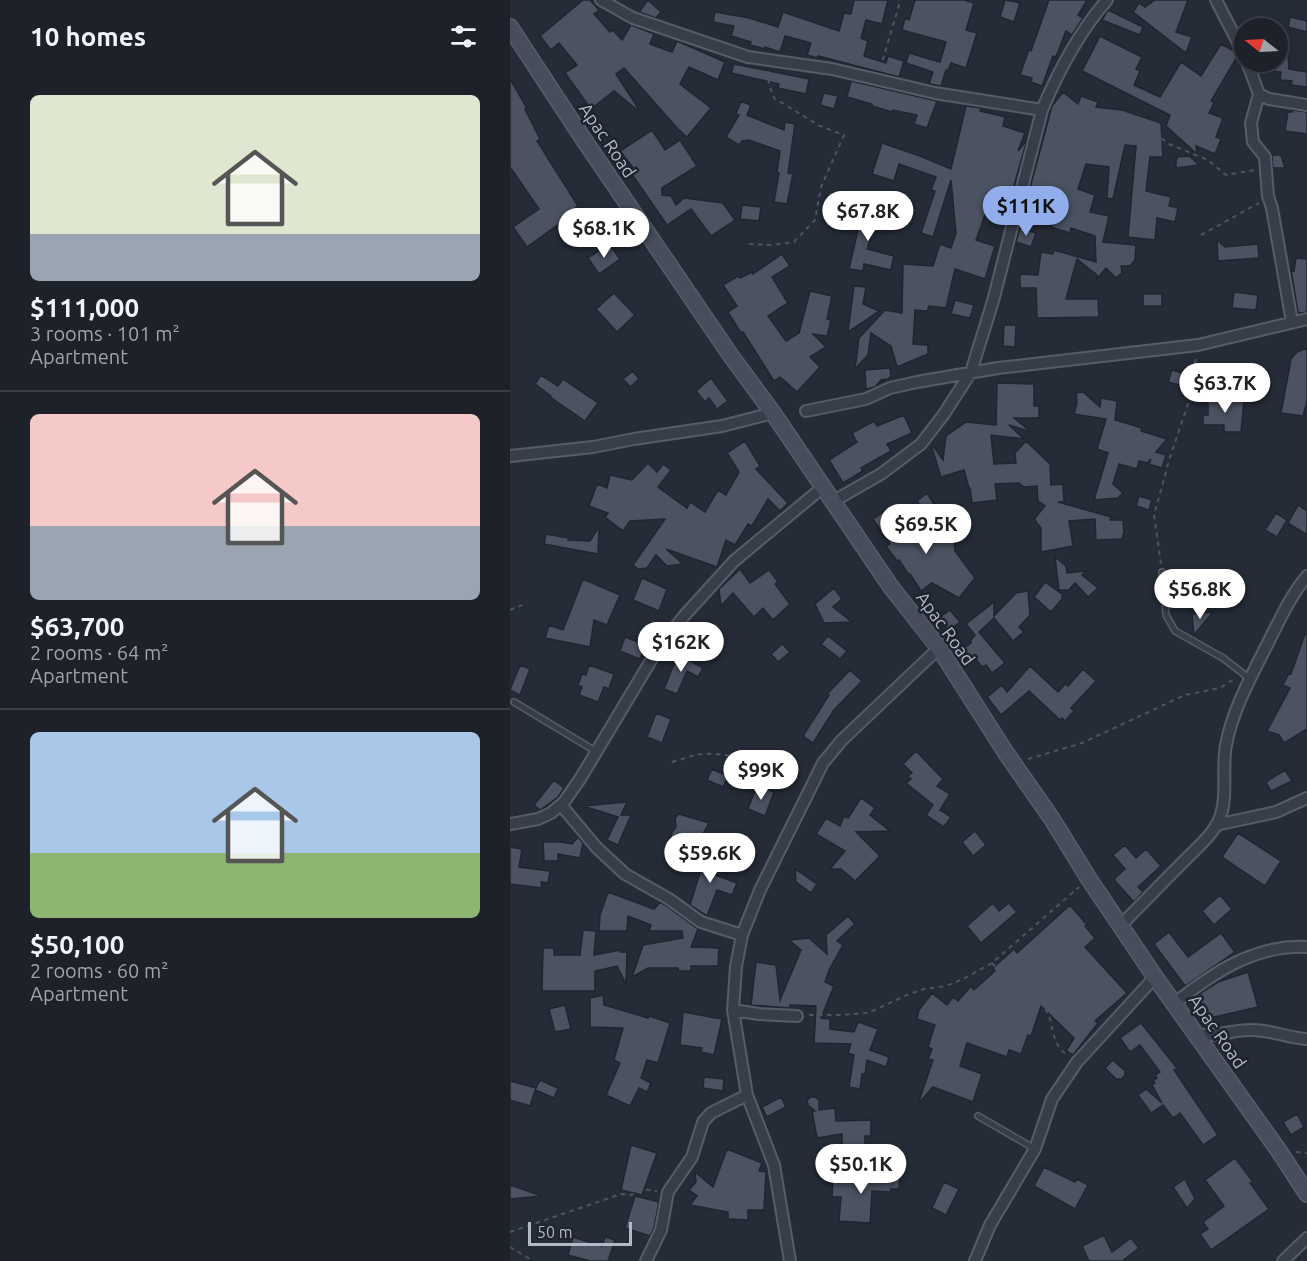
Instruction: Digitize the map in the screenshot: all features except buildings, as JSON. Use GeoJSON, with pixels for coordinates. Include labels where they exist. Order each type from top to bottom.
{"type":"FeatureCollection","features":[{"type":"Feature","properties":{"kind":"main road","name":"Apac Road"},"geometry":{"type":"LineString","coordinates":[[511,32],[822,488],[891,587],[939,648],[1120,926],[1279,1150],[1307,1194]]}},
{"type":"Feature","properties":{"kind":"street"},"geometry":{"type":"LineString","coordinates":[[601,0],[633,18],[656,27],[748,57],[820,66],[935,93],[1042,110]]}},
{"type":"Feature","properties":{"kind":"street"},"geometry":{"type":"LineString","coordinates":[[832,502],[881,474],[921,444],[971,372],[993,301],[1042,110],[1052,87],[1089,22],[1107,0]]}},
{"type":"Feature","properties":{"kind":"street"},"geometry":{"type":"LineString","coordinates":[[1216,0],[1234,35]]}},
{"type":"Feature","properties":{"kind":"street"},"geometry":{"type":"LineString","coordinates":[[1251,72],[1259,94],[1251,123],[1253,142],[1265,157],[1268,196],[1292,322]]}},
{"type":"Feature","properties":{"kind":"street"},"geometry":{"type":"LineString","coordinates":[[1259,94],[1269,99],[1307,105]]}},
{"type":"Feature","properties":{"kind":"street"},"geometry":{"type":"LineString","coordinates":[[806,411],[866,399],[890,388],[971,372],[1198,345],[1307,319]]}},
{"type":"Feature","properties":{"kind":"street"},"geometry":{"type":"LineString","coordinates":[[510,456],[593,447],[722,426],[773,413]]}},
{"type":"Feature","properties":{"kind":"street"},"geometry":{"type":"LineString","coordinates":[[510,824],[538,819],[561,805],[597,752],[656,652],[684,616],[734,561],[822,488]]}},
{"type":"Feature","properties":{"kind":"street"},"geometry":{"type":"LineString","coordinates":[[1120,926],[1203,842],[1216,825],[1222,805],[1224,756],[1228,734],[1246,676],[1294,592],[1307,576]]}},
{"type":"Feature","properties":{"kind":"street"},"geometry":{"type":"LineString","coordinates":[[790,1261],[774,1166],[747,1095],[733,1010],[736,967],[742,935],[760,890],[823,762],[842,740],[939,648]]}},
{"type":"Feature","properties":{"kind":"street"},"geometry":{"type":"LineString","coordinates":[[1216,825],[1276,812],[1307,798]]}},
{"type":"Feature","properties":{"kind":"street"},"geometry":{"type":"LineString","coordinates":[[561,805],[597,848],[625,874],[669,899],[701,922],[742,935]]}},
{"type":"Feature","properties":{"kind":"street"},"geometry":{"type":"LineString","coordinates":[[1175,1003],[1226,966],[1276,948],[1307,947]]}},
{"type":"Feature","properties":{"kind":"street"},"geometry":{"type":"LineString","coordinates":[[975,1261],[990,1225],[1035,1149],[1052,1099],[1077,1062],[1155,977]]}},
{"type":"Feature","properties":{"kind":"street"},"geometry":{"type":"LineString","coordinates":[[733,1010],[797,1016]]}},
{"type":"Feature","properties":{"kind":"street"},"geometry":{"type":"LineString","coordinates":[[1196,1034],[1251,1030],[1307,1039]]}},
{"type":"Feature","properties":{"kind":"street"},"geometry":{"type":"LineString","coordinates":[[646,1261],[661,1230],[668,1192],[692,1157],[703,1122],[711,1113],[747,1095]]}},
{"type":"Feature","properties":{"kind":"street"},"geometry":{"type":"LineString","coordinates":[[1282,1261],[1307,1238]]}},
{"type":"Feature","properties":{"kind":"lane"},"geometry":{"type":"LineString","coordinates":[[1162,572],[1166,615],[1175,631],[1223,658],[1246,676]]}},
{"type":"Feature","properties":{"kind":"lane"},"geometry":{"type":"LineString","coordinates":[[514,702],[597,752]]}},
{"type":"Feature","properties":{"kind":"lane"},"geometry":{"type":"LineString","coordinates":[[978,1116],[1035,1149]]}},
{"type":"Feature","properties":{"kind":"path"},"geometry":{"type":"LineString","coordinates":[[877,81],[900,2],[898,0]]}},
{"type":"Feature","properties":{"kind":"path"},"geometry":{"type":"LineString","coordinates":[[749,244],[772,245],[794,242],[815,220],[821,187],[844,135],[820,126],[774,98],[769,85],[768,61]]}},
{"type":"Feature","properties":{"kind":"path"},"geometry":{"type":"LineString","coordinates":[[1154,133],[1169,144],[1208,160],[1226,175],[1266,168]]}},
{"type":"Feature","properties":{"kind":"path"},"geometry":{"type":"LineString","coordinates":[[1201,235],[1248,210],[1268,196]]}},
{"type":"Feature","properties":{"kind":"path"},"geometry":{"type":"LineString","coordinates":[[1162,572],[1154,514],[1189,401],[1198,345]]}},
{"type":"Feature","properties":{"kind":"path"},"geometry":{"type":"LineString","coordinates":[[510,610],[527,603]]}},
{"type":"Feature","properties":{"kind":"path"},"geometry":{"type":"LineString","coordinates":[[1013,763],[1082,743],[1185,695],[1220,688],[1246,676]]}},
{"type":"Feature","properties":{"kind":"path"},"geometry":{"type":"LineString","coordinates":[[672,762],[697,755],[727,756],[754,761],[811,784]]}},
{"type":"Feature","properties":{"kind":"path"},"geometry":{"type":"LineString","coordinates":[[797,1016],[868,1013],[924,989],[946,987],[992,963],[1089,879]]}},
{"type":"Feature","properties":{"kind":"path"},"geometry":{"type":"LineString","coordinates":[[992,963],[1016,991],[1041,1004],[1048,1013],[1055,1043],[1077,1062]]}},
{"type":"Feature","properties":{"kind":"path"},"geometry":{"type":"LineString","coordinates":[[510,1232],[621,1194],[631,1195],[642,1189],[668,1192]]}},
{"type":"Feature","properties":{"kind":"path"},"geometry":{"type":"LineString","coordinates":[[510,1247],[533,1261]]}}]}
